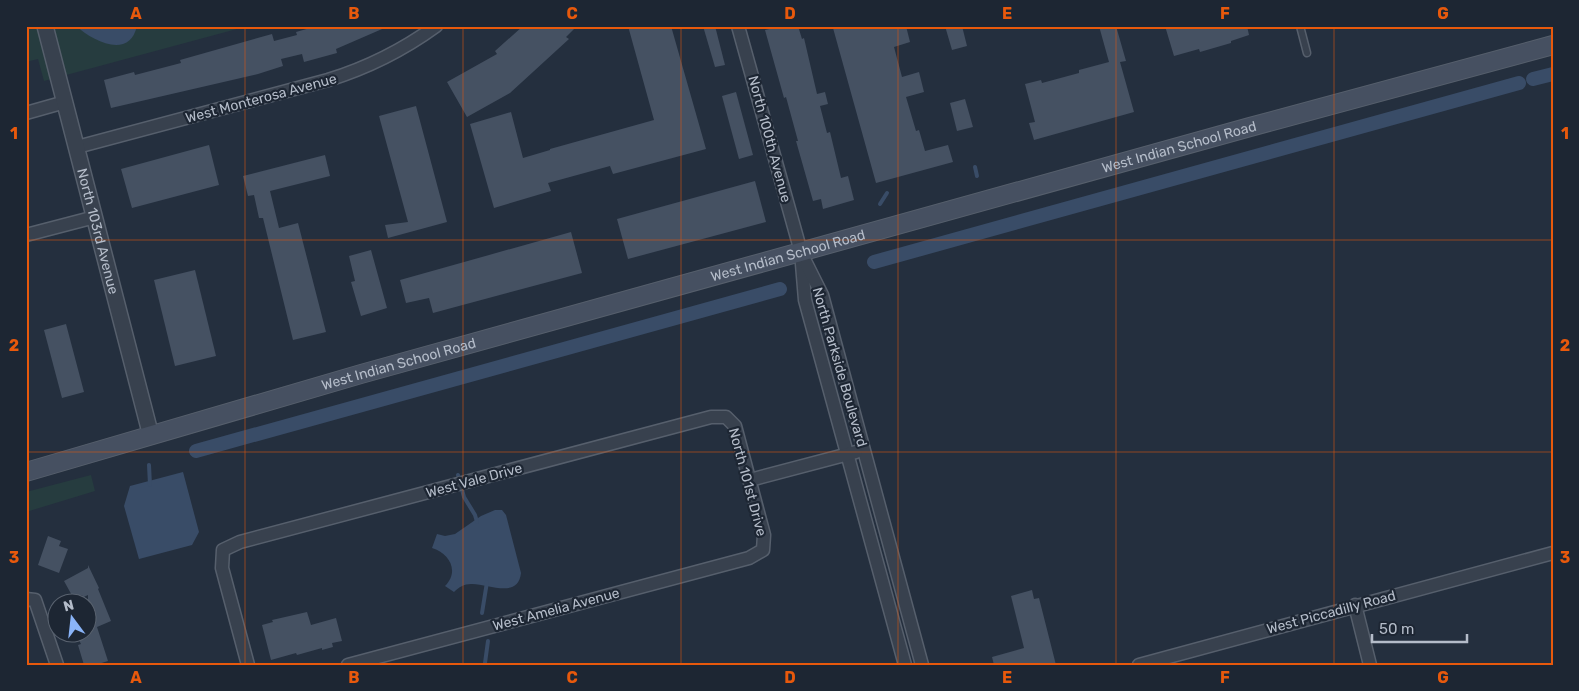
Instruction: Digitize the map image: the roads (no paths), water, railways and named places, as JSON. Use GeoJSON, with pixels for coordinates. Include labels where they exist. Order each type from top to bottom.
{"type":"FeatureCollection","features":[{"type":"Feature","properties":{"kind":"main road","name":"West Indian School Road"},"geometry":{"type":"LineString","coordinates":[[26,472],[285,396],[1268,122],[1553,45]]}},
{"type":"Feature","properties":{"kind":"street","name":"North 103rd Avenue"},"geometry":{"type":"LineString","coordinates":[[46,26],[151,436]]}},
{"type":"Feature","properties":{"kind":"street","name":"West Monterosa Avenue"},"geometry":{"type":"LineString","coordinates":[[77,147],[357,71],[406,46],[436,26]]}},
{"type":"Feature","properties":{"kind":"street","name":"North 100th Avenue"},"geometry":{"type":"LineString","coordinates":[[738,26],[801,252]]}},
{"type":"Feature","properties":{"kind":"street"},"geometry":{"type":"LineString","coordinates":[[26,113],[66,102]]}},
{"type":"Feature","properties":{"kind":"street"},"geometry":{"type":"LineString","coordinates":[[26,235],[95,217]]}},
{"type":"Feature","properties":{"kind":"street","name":"North Parkside Boulevard"},"geometry":{"type":"LineString","coordinates":[[801,252],[822,295],[922,665]]}},
{"type":"Feature","properties":{"kind":"street","name":"North Parkside Boulevard"},"geometry":{"type":"LineString","coordinates":[[801,252],[805,300],[905,665]]}},
{"type":"Feature","properties":{"kind":"street","name":"West Vale Drive"},"geometry":{"type":"LineString","coordinates":[[248,665],[222,568],[223,550],[240,542],[711,417],[726,417]]}},
{"type":"Feature","properties":{"kind":"street","name":"North 101st Drive"},"geometry":{"type":"LineString","coordinates":[[726,417],[735,426],[764,535],[763,550]]}},
{"type":"Feature","properties":{"kind":"street"},"geometry":{"type":"LineString","coordinates":[[750,480],[864,450]]}},
{"type":"Feature","properties":{"kind":"street","name":"West Amelia Avenue"},"geometry":{"type":"LineString","coordinates":[[348,665],[749,558],[763,550]]}},
{"type":"Feature","properties":{"kind":"street","name":"West Piccadilly Road"},"geometry":{"type":"LineString","coordinates":[[1145,664],[1354,605],[1553,553]]}},
{"type":"Feature","properties":{"kind":"street"},"geometry":{"type":"LineString","coordinates":[[31,600],[57,665]]}},
{"type":"Feature","properties":{"kind":"street"},"geometry":{"type":"LineString","coordinates":[[1354,605],[1370,665]]}},
{"type":"Feature","properties":{"kind":"lane"},"geometry":{"type":"LineString","coordinates":[[1300,26],[1307,53]]}},
{"type":"Feature","properties":{"kind":"water"},"geometry":{"type":"Polygon","coordinates":[[[76,26],[137,26],[133,36],[119,45],[101,42],[76,26]]]}},
{"type":"Feature","properties":{"kind":"water"},"geometry":{"type":"Polygon","coordinates":[[[183,472],[199,532],[192,545],[139,559],[124,506],[130,486],[183,472]]]}},
{"type":"Feature","properties":{"kind":"water"},"geometry":{"type":"Polygon","coordinates":[[[495,510],[502,510],[506,515],[521,573],[519,581],[514,586],[508,588],[468,584],[454,592],[445,586],[452,574],[448,558],[432,548],[437,534],[445,536],[455,534],[481,516],[495,510]]]}},
{"type":"Feature","properties":{"kind":"waterway"},"geometry":{"type":"LineString","coordinates":[[1533,79],[1553,74]]}},
{"type":"Feature","properties":{"kind":"waterway"},"geometry":{"type":"LineString","coordinates":[[874,262],[1519,83]]}},
{"type":"Feature","properties":{"kind":"waterway"},"geometry":{"type":"LineString","coordinates":[[975,167],[977,176]]}},
{"type":"Feature","properties":{"kind":"waterway"},"geometry":{"type":"LineString","coordinates":[[880,204],[887,193]]}},
{"type":"Feature","properties":{"kind":"waterway"},"geometry":{"type":"LineString","coordinates":[[196,451],[780,289]]}},
{"type":"Feature","properties":{"kind":"waterway"},"geometry":{"type":"LineString","coordinates":[[149,465],[150,485]]}},
{"type":"Feature","properties":{"kind":"waterway"},"geometry":{"type":"LineString","coordinates":[[458,475],[464,497],[477,522]]}},
{"type":"Feature","properties":{"kind":"waterway"},"geometry":{"type":"LineString","coordinates":[[482,613],[487,582]]}},
{"type":"Feature","properties":{"kind":"waterway"},"geometry":{"type":"LineString","coordinates":[[485,663],[488,641]]}}]}
